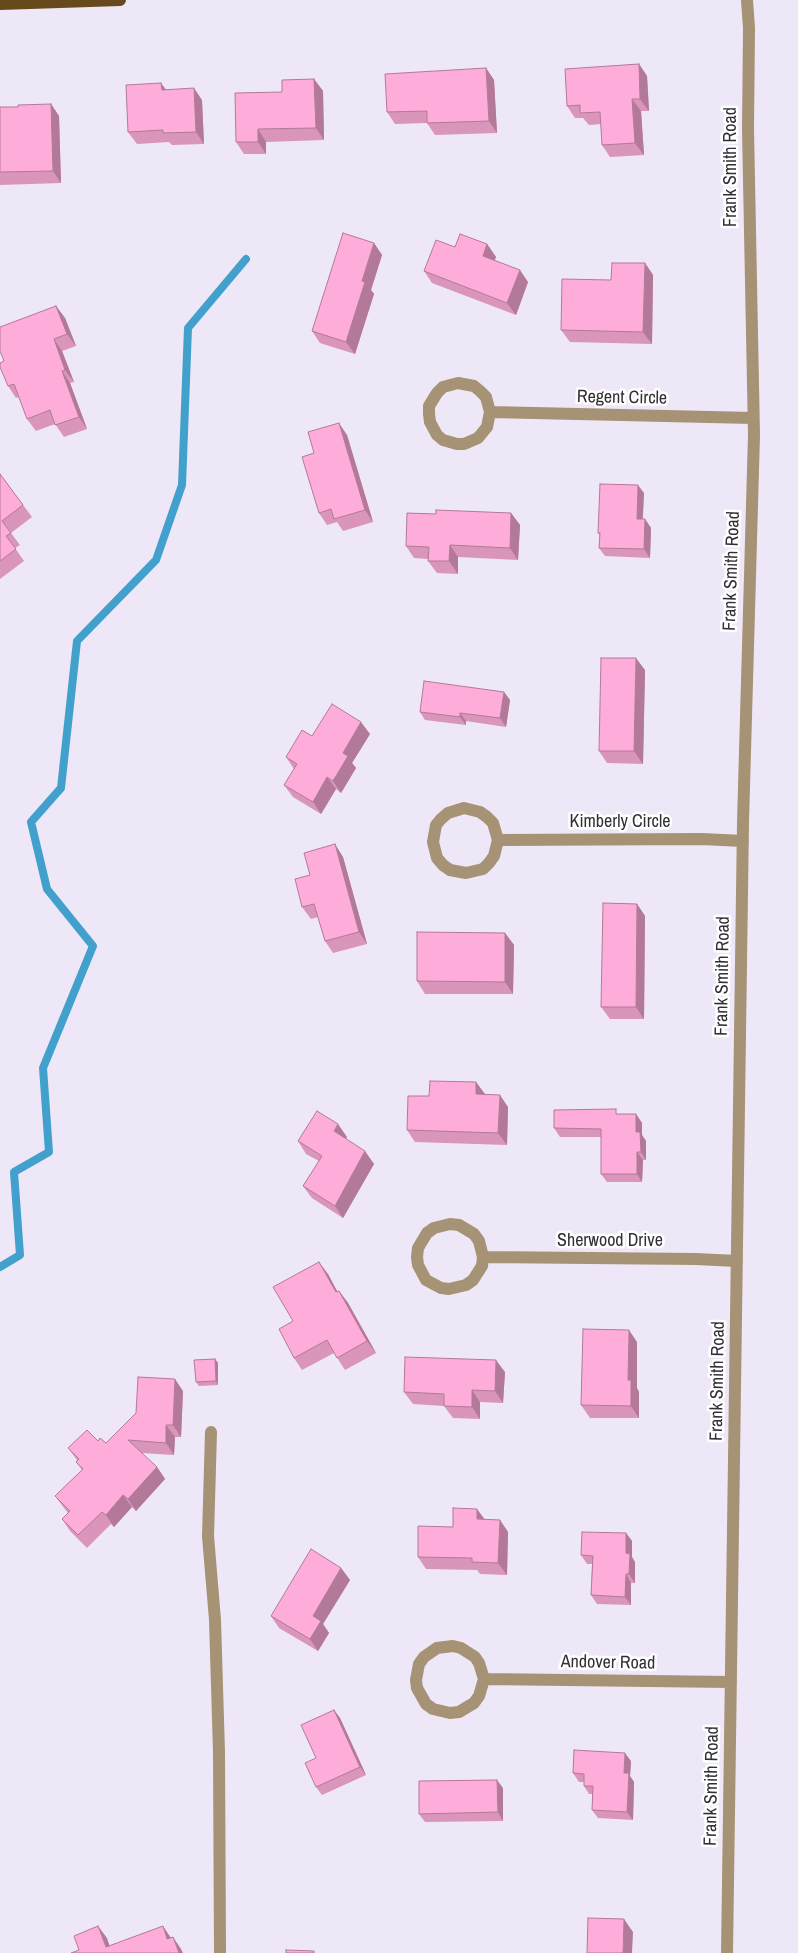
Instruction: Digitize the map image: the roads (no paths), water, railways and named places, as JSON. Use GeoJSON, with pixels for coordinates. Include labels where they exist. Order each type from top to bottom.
{"type":"FeatureCollection","features":[{"type":"Feature","properties":{"kind":"main road"},"geometry":{"type":"LineString","coordinates":[[0,4],[120,0]]}},
{"type":"Feature","properties":{"kind":"street","name":"Frank Smith Road"},"geometry":{"type":"LineString","coordinates":[[727,1953],[743,841],[753,418],[748,139],[749,28],[747,0]]}},
{"type":"Feature","properties":{"kind":"street"},"geometry":{"type":"LineString","coordinates":[[458,383],[474,386],[480,391],[486,397],[490,412],[487,427],[478,438],[464,444],[457,444],[443,440],[437,435],[430,422],[429,406],[437,392],[443,387],[458,383]]}},
{"type":"Feature","properties":{"kind":"street","name":"Regent Circle"},"geometry":{"type":"LineString","coordinates":[[490,412],[753,418]]}},
{"type":"Feature","properties":{"kind":"street"},"geometry":{"type":"LineString","coordinates":[[464,808],[480,812],[487,817],[493,823],[498,840],[494,856],[489,863],[466,874],[450,870],[443,865],[437,858],[432,842],[436,826],[441,819],[448,813],[464,808]]}},
{"type":"Feature","properties":{"kind":"street","name":"Kimberly Circle"},"geometry":{"type":"LineString","coordinates":[[498,840],[702,839],[743,841]]}},
{"type":"Feature","properties":{"kind":"street"},"geometry":{"type":"LineString","coordinates":[[450,1224],[467,1228],[474,1234],[479,1240],[483,1257],[482,1266],[473,1280],[466,1285],[449,1289],[441,1288],[426,1280],[418,1265],[417,1256],[422,1240],[427,1233],[434,1228],[450,1224]]}},
{"type":"Feature","properties":{"kind":"street","name":"Sherwood Drive"},"geometry":{"type":"LineString","coordinates":[[483,1257],[696,1258],[737,1261]]}},
{"type":"Feature","properties":{"kind":"street"},"geometry":{"type":"LineString","coordinates":[[211,1432],[208,1536],[215,1620],[219,1752],[220,1953]]}},
{"type":"Feature","properties":{"kind":"street"},"geometry":{"type":"LineString","coordinates":[[453,1646],[461,1648],[475,1657],[480,1663],[484,1679],[479,1696],[474,1703],[459,1712],[450,1713],[433,1709],[426,1704],[420,1696],[416,1680],[417,1672],[424,1657],[437,1648],[453,1646]]}},
{"type":"Feature","properties":{"kind":"street","name":"Andover Road"},"geometry":{"type":"LineString","coordinates":[[484,1679],[731,1682]]}},
{"type":"Feature","properties":{"kind":"waterway"},"geometry":{"type":"LineString","coordinates":[[0,1267],[20,1255],[14,1172],[49,1152],[43,1068],[93,946],[47,889],[31,822],[61,788],[77,641],[156,560],[182,485],[188,328],[246,259]]}}]}
